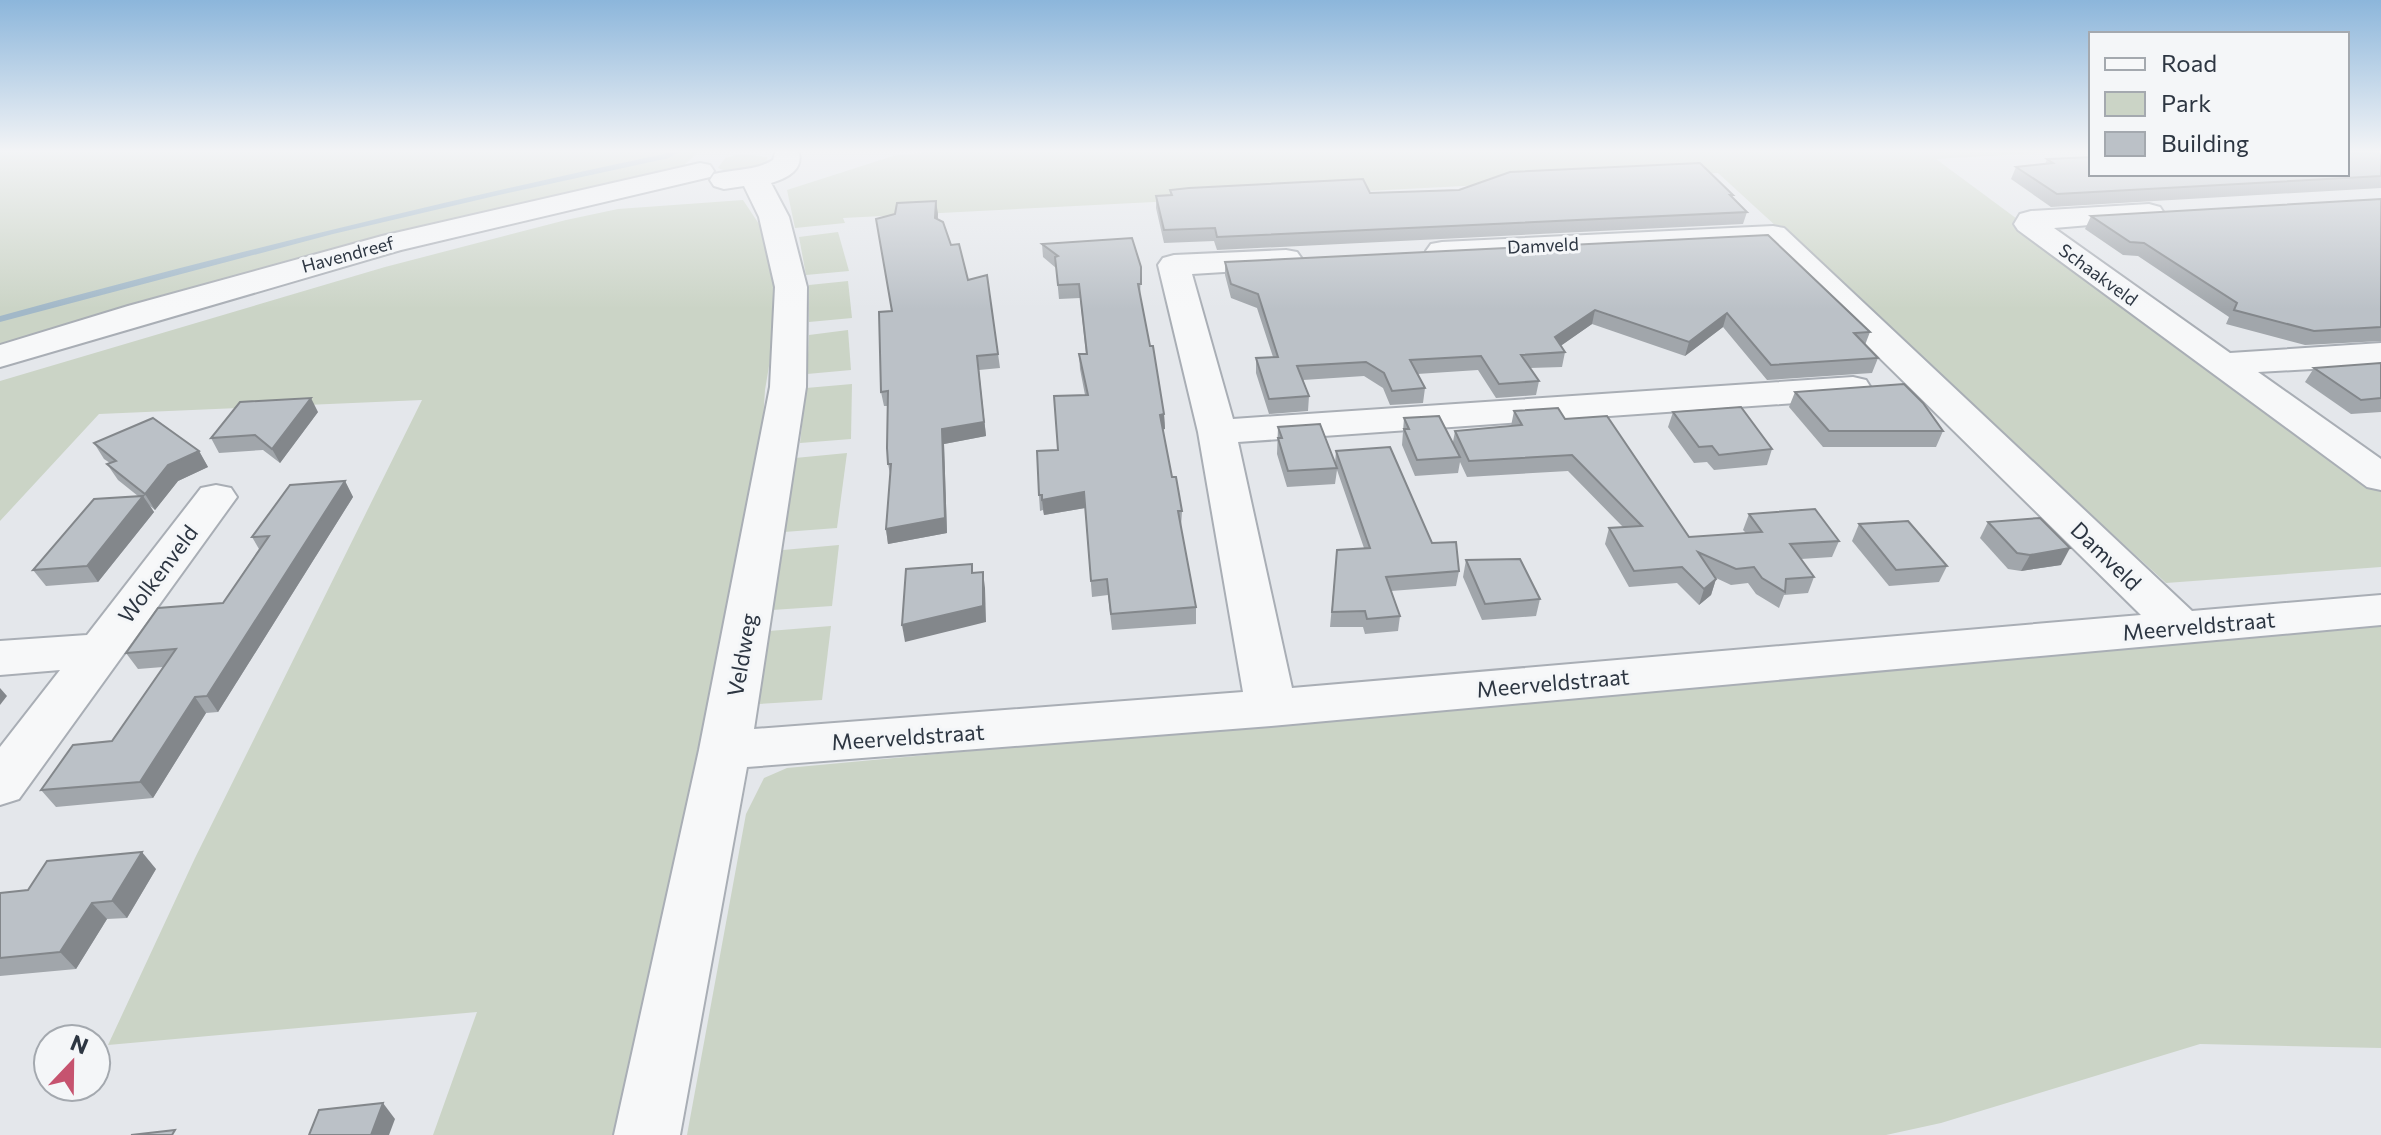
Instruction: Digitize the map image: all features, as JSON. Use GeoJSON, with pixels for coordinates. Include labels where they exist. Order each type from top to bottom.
{"type":"FeatureCollection","features":[{"type":"Feature","properties":{"kind":"street","name":"Havendreef"},"geometry":{"type":"LineString","coordinates":[[0,356],[154,309],[546,203]]}},
{"type":"Feature","properties":{"kind":"street","name":"Veldweg"},"geometry":{"type":"LineString","coordinates":[[647,1135],[725,750],[779,452],[791,359],[791,287],[786,254],[767,203]]}},
{"type":"Feature","properties":{"kind":"street","name":"Schaakveld"},"geometry":{"type":"LineString","coordinates":[[2174,212],[2031,220],[2029,224],[2381,478]]}},
{"type":"Feature","properties":{"kind":"street","name":"Damveld"},"geometry":{"type":"LineString","coordinates":[[1408,253],[1773,235],[2181,627]]}},
{"type":"Feature","properties":{"kind":"street"},"geometry":{"type":"LineString","coordinates":[[1271,708],[1217,432],[1174,265],[1314,258]]}},
{"type":"Feature","properties":{"kind":"street"},"geometry":{"type":"LineString","coordinates":[[2222,364],[2381,354]]}},
{"type":"Feature","properties":{"kind":"street"},"geometry":{"type":"LineString","coordinates":[[1217,432],[1928,383]]}},
{"type":"Feature","properties":{"kind":"street","name":"Wolkenveld"},"geometry":{"type":"LineString","coordinates":[[0,785],[216,497]]}},
{"type":"Feature","properties":{"kind":"street","name":"Meerveldstraat"},"geometry":{"type":"LineString","coordinates":[[725,750],[1271,708],[2381,610]]}},
{"type":"Feature","properties":{"kind":"street"},"geometry":{"type":"LineString","coordinates":[[0,658],[99,651]]}},
{"type":"Feature","properties":{"kind":"green space"},"geometry":{"type":"Polygon","coordinates":[[[0,203],[551,203],[0,348],[0,203]]]}},
{"type":"Feature","properties":{"kind":"green space"},"geometry":{"type":"Polygon","coordinates":[[[745,203],[763,230],[772,262],[777,318],[765,390],[761,452],[625,1135],[433,1135],[477,1012],[112,1045],[112,1036],[195,858],[422,400],[99,414],[0,521],[0,381],[385,267],[618,209],[745,203]]]}},
{"type":"Feature","properties":{"kind":"green space"},"geometry":{"type":"Polygon","coordinates":[[[790,203],[1135,203],[843,218],[845,223],[795,228],[790,203]]]}},
{"type":"Feature","properties":{"kind":"green space"},"geometry":{"type":"Polygon","coordinates":[[[1751,203],[1995,203],[2381,488],[2381,567],[2166,583],[1751,203]]]}},
{"type":"Feature","properties":{"kind":"green space"},"geometry":{"type":"Polygon","coordinates":[[[838,232],[849,271],[806,275],[799,237],[838,232]]]}},
{"type":"Feature","properties":{"kind":"green space"},"geometry":{"type":"Polygon","coordinates":[[[848,281],[852,318],[809,322],[809,285],[848,281]]]}},
{"type":"Feature","properties":{"kind":"green space"},"geometry":{"type":"Polygon","coordinates":[[[848,330],[851,370],[807,374],[809,335],[848,330]]]}},
{"type":"Feature","properties":{"kind":"green space"},"geometry":{"type":"Polygon","coordinates":[[[852,384],[851,439],[800,443],[806,388],[852,384]]]}},
{"type":"Feature","properties":{"kind":"green space"},"geometry":{"type":"Polygon","coordinates":[[[847,453],[837,528],[784,532],[795,458],[847,453]]]}},
{"type":"Feature","properties":{"kind":"green space"},"geometry":{"type":"Polygon","coordinates":[[[839,545],[832,606],[772,610],[783,550],[839,545]]]}},
{"type":"Feature","properties":{"kind":"green space"},"geometry":{"type":"Polygon","coordinates":[[[2381,620],[2381,1048],[2200,1044],[1941,1123],[1886,1135],[687,1135],[746,814],[764,778],[787,768],[2381,620]]]}},
{"type":"Feature","properties":{"kind":"green space"},"geometry":{"type":"Polygon","coordinates":[[[831,626],[822,700],[758,704],[769,631],[831,626]]]}},
{"type":"Feature","properties":{"kind":"building"},"geometry":{"type":"Polygon","coordinates":[[[897,203],[936,203],[935,218],[943,222],[951,245],[959,244],[968,280],[987,275],[998,354],[977,356],[984,422],[942,429],[945,518],[886,529],[891,464],[888,464],[887,448],[888,391],[881,392],[879,312],[892,311],[876,219],[895,214],[897,203]]]}},
{"type":"Feature","properties":{"kind":"building"},"geometry":{"type":"Polygon","coordinates":[[[1158,203],[1738,203],[1747,212],[1217,237],[1215,228],[1164,230],[1158,203]]]}},
{"type":"Feature","properties":{"kind":"building"},"geometry":{"type":"Polygon","coordinates":[[[2313,203],[2381,203],[2381,327],[2314,331],[2234,310],[2237,303],[2144,243],[2130,242],[2091,216],[2313,203]]]}},
{"type":"Feature","properties":{"kind":"building"},"geometry":{"type":"Polygon","coordinates":[[[1768,235],[1870,332],[1854,333],[1878,358],[1771,365],[1727,313],[1689,342],[1595,310],[1555,337],[1565,352],[1521,355],[1539,381],[1499,384],[1481,356],[1410,360],[1425,388],[1392,391],[1384,373],[1366,362],[1297,366],[1309,396],[1269,399],[1256,358],[1278,357],[1258,294],[1231,284],[1225,262],[1768,235]]]}},
{"type":"Feature","properties":{"kind":"building"},"geometry":{"type":"Polygon","coordinates":[[[1132,238],[1141,267],[1141,284],[1138,284],[1150,346],[1153,346],[1164,414],[1160,415],[1172,477],[1176,477],[1182,511],[1178,511],[1196,607],[1111,614],[1107,579],[1091,581],[1084,492],[1042,500],[1042,495],[1039,495],[1037,451],[1058,450],[1054,396],[1088,395],[1079,354],[1087,354],[1079,284],[1058,285],[1055,257],[1058,256],[1042,244],[1132,238]]]}},
{"type":"Feature","properties":{"kind":"building"},"geometry":{"type":"Polygon","coordinates":[[[2381,363],[2381,398],[2361,400],[2314,368],[2381,363]]]}},
{"type":"Feature","properties":{"kind":"building"},"geometry":{"type":"Polygon","coordinates":[[[1904,384],[1923,403],[1943,431],[1829,431],[1795,392],[1904,384]]]}},
{"type":"Feature","properties":{"kind":"building"},"geometry":{"type":"Polygon","coordinates":[[[311,398],[272,449],[255,435],[211,438],[240,402],[311,398]]]}},
{"type":"Feature","properties":{"kind":"building"},"geometry":{"type":"Polygon","coordinates":[[[1741,407],[1772,449],[1719,455],[1712,446],[1699,447],[1673,412],[1741,407]]]}},
{"type":"Feature","properties":{"kind":"building"},"geometry":{"type":"Polygon","coordinates":[[[1558,408],[1565,419],[1607,416],[1689,537],[1762,532],[1749,514],[1815,509],[1839,541],[1790,544],[1814,577],[1786,579],[1785,592],[1762,578],[1754,567],[1736,569],[1698,552],[1716,579],[1704,589],[1682,567],[1634,571],[1609,528],[1642,526],[1572,455],[1469,461],[1455,431],[1522,425],[1514,411],[1558,408]]]}},
{"type":"Feature","properties":{"kind":"building"},"geometry":{"type":"Polygon","coordinates":[[[1439,416],[1460,457],[1417,460],[1404,429],[1409,429],[1404,418],[1439,416]]]}},
{"type":"Feature","properties":{"kind":"building"},"geometry":{"type":"Polygon","coordinates":[[[153,418],[199,451],[168,465],[145,494],[107,464],[116,461],[94,443],[153,418]]]}},
{"type":"Feature","properties":{"kind":"building"},"geometry":{"type":"Polygon","coordinates":[[[1320,424],[1337,468],[1288,471],[1278,438],[1282,438],[1278,427],[1320,424]]]}},
{"type":"Feature","properties":{"kind":"building"},"geometry":{"type":"Polygon","coordinates":[[[1390,447],[1432,543],[1456,542],[1459,571],[1386,577],[1400,616],[1367,619],[1365,611],[1332,612],[1337,550],[1370,548],[1336,451],[1390,447]]]}},
{"type":"Feature","properties":{"kind":"building"},"geometry":{"type":"Polygon","coordinates":[[[345,481],[207,696],[195,697],[140,782],[41,790],[73,745],[112,741],[176,649],[126,653],[158,608],[223,603],[269,536],[252,537],[290,485],[345,481]]]}},
{"type":"Feature","properties":{"kind":"building"},"geometry":{"type":"Polygon","coordinates":[[[143,496],[87,566],[33,570],[94,499],[143,496]]]}},
{"type":"Feature","properties":{"kind":"building"},"geometry":{"type":"Polygon","coordinates":[[[2040,518],[2070,548],[2030,555],[2017,553],[1988,522],[2040,518]]]}},
{"type":"Feature","properties":{"kind":"building"},"geometry":{"type":"Polygon","coordinates":[[[1908,521],[1947,566],[1896,570],[1859,524],[1908,521]]]}},
{"type":"Feature","properties":{"kind":"building"},"geometry":{"type":"Polygon","coordinates":[[[1520,559],[1540,599],[1485,604],[1466,560],[1520,559]]]}},
{"type":"Feature","properties":{"kind":"building"},"geometry":{"type":"Polygon","coordinates":[[[972,564],[972,573],[983,572],[983,606],[902,625],[906,569],[972,564]]]}},
{"type":"Feature","properties":{"kind":"building"},"geometry":{"type":"Polygon","coordinates":[[[142,852],[112,901],[92,903],[60,952],[0,958],[0,893],[28,890],[47,861],[142,852]]]}},
{"type":"Feature","properties":{"kind":"building"},"geometry":{"type":"Polygon","coordinates":[[[383,1103],[371,1135],[309,1135],[319,1110],[383,1103]]]}},
{"type":"Feature","properties":{"kind":"building"},"geometry":{"type":"Polygon","coordinates":[[[175,1130],[172,1135],[131,1135],[175,1130]]]}},
{"type":"Feature","properties":{"kind":"waterway"},"geometry":{"type":"LineString","coordinates":[[0,319],[166,274],[453,203]]}}]}
